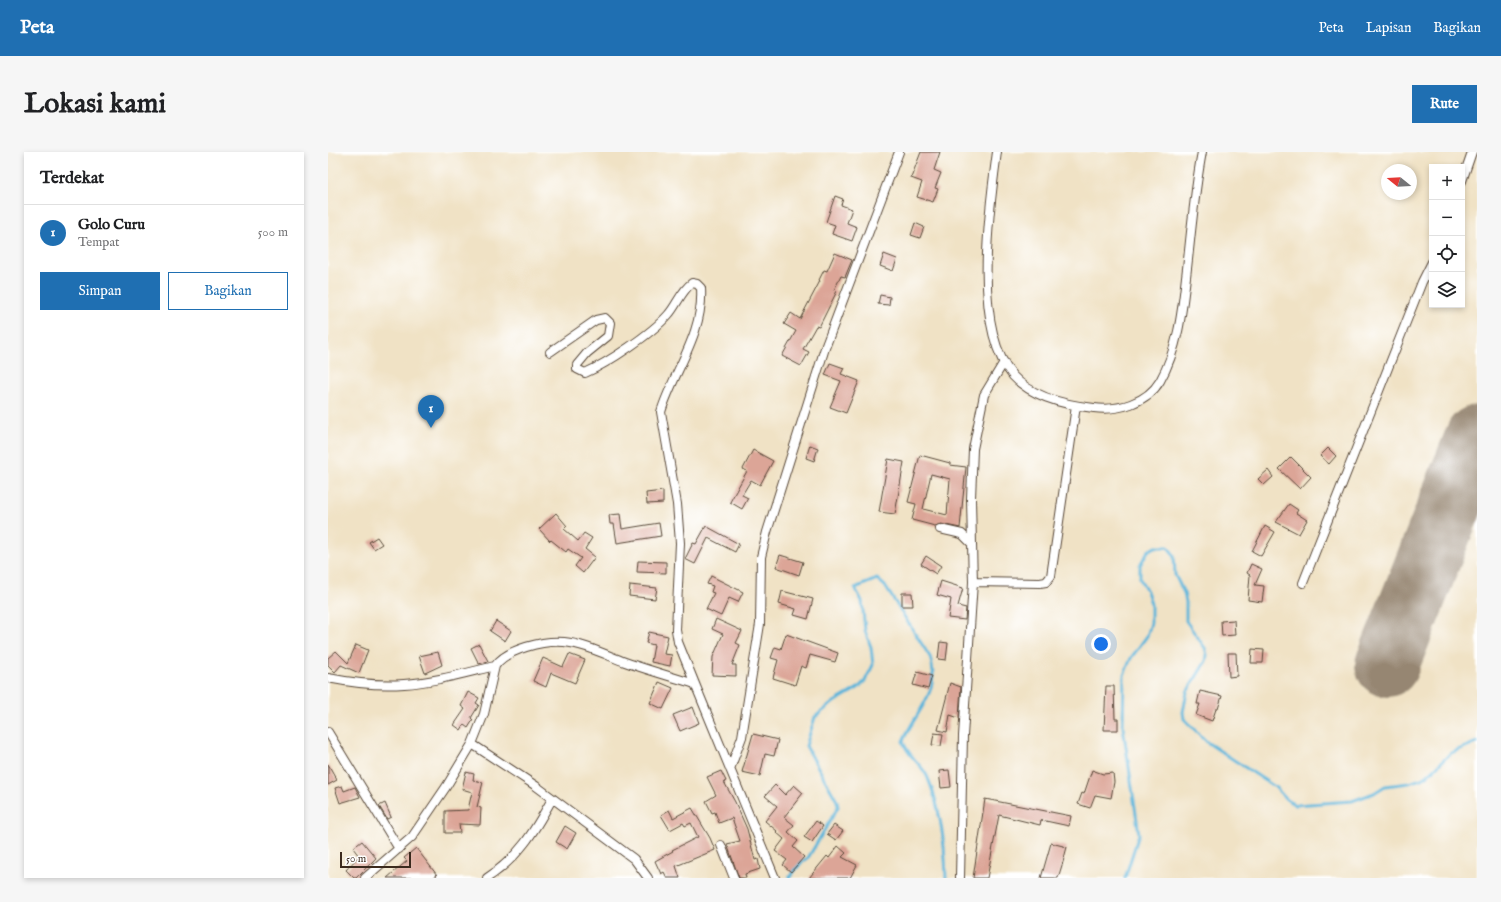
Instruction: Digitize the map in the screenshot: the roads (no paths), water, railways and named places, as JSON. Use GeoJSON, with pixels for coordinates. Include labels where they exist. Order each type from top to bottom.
{"type":"FeatureCollection","features":[{"type":"Feature","properties":{"kind":"street"},"geometry":{"type":"LineString","coordinates":[[730,769],[742,737],[760,624],[761,557],[767,532],[825,348],[899,152]]}},
{"type":"Feature","properties":{"kind":"street"},"geometry":{"type":"LineString","coordinates":[[997,152],[992,194],[987,269],[990,317],[995,345],[1004,362],[1014,376],[1036,392],[1076,406],[1105,409],[1122,407],[1134,403],[1145,396],[1160,380],[1170,358],[1181,318],[1202,152]]}},
{"type":"Feature","properties":{"kind":"street"},"geometry":{"type":"LineString","coordinates":[[1465,172],[1472,152]]}},
{"type":"Feature","properties":{"kind":"street"},"geometry":{"type":"LineString","coordinates":[[1304,583],[1422,282],[1429,268]]}},
{"type":"Feature","properties":{"kind":"street"},"geometry":{"type":"LineString","coordinates":[[550,352],[596,320],[605,318],[610,323],[608,336],[587,353],[577,365],[577,369],[585,373],[595,369],[633,344],[668,315],[687,287],[692,283],[697,284],[701,288],[699,313],[691,344],[661,412],[678,504],[680,543],[676,630],[678,642],[775,878]]}},
{"type":"Feature","properties":{"kind":"street"},"geometry":{"type":"LineString","coordinates":[[960,878],[963,736],[973,582],[971,498],[973,448],[984,395],[1004,362]]}},
{"type":"Feature","properties":{"kind":"street"},"geometry":{"type":"LineString","coordinates":[[973,582],[1040,583],[1046,582],[1051,576],[1076,406]]}},
{"type":"Feature","properties":{"kind":"street"},"geometry":{"type":"LineString","coordinates":[[940,529],[962,534],[972,544]]}},
{"type":"Feature","properties":{"kind":"street"},"geometry":{"type":"LineString","coordinates":[[365,878],[412,837],[432,810],[472,744],[484,714],[495,666],[498,660],[509,654],[544,642],[564,642],[577,644],[634,665],[695,684]]}},
{"type":"Feature","properties":{"kind":"street"},"geometry":{"type":"LineString","coordinates":[[328,678],[374,684],[405,684],[427,682],[495,666]]}},
{"type":"Feature","properties":{"kind":"street"},"geometry":{"type":"LineString","coordinates":[[328,732],[399,849]]}},
{"type":"Feature","properties":{"kind":"street"},"geometry":{"type":"LineString","coordinates":[[472,744],[552,799],[634,859],[648,878]]}},
{"type":"Feature","properties":{"kind":"street"},"geometry":{"type":"LineString","coordinates":[[487,878],[511,860],[532,835],[552,799]]}},
{"type":"Feature","properties":{"kind":"street"},"geometry":{"type":"LineString","coordinates":[[721,845],[734,878]]}},
{"type":"Feature","properties":{"kind":"waterway"},"geometry":{"type":"LineString","coordinates":[[1125,878],[1139,834],[1123,727],[1124,675],[1131,658],[1147,636],[1151,623],[1151,604],[1147,591],[1140,579],[1140,565],[1148,551],[1155,547],[1168,547],[1174,555],[1175,575],[1184,593],[1186,602],[1186,621],[1205,648],[1207,655],[1206,661],[1187,692],[1183,712],[1184,719],[1208,743],[1275,787],[1286,799],[1295,805],[1352,801],[1374,793],[1385,786],[1409,783],[1421,779],[1427,776],[1451,753],[1477,742]]}},
{"type":"Feature","properties":{"kind":"waterway"},"geometry":{"type":"LineString","coordinates":[[789,878],[801,863],[808,858],[838,807],[837,801],[806,746],[815,717],[834,702],[858,688],[865,681],[873,665],[871,647],[865,631],[862,601],[855,588],[877,579],[885,586],[930,657],[933,669],[933,681],[926,701],[903,741],[908,751],[924,771],[932,788],[939,813],[945,852],[946,878]]}},
{"type":"Feature","properties":{"kind":"place","name":"Golo Curu"},"geometry":{"type":"Point","coordinates":[431,428]}}]}
